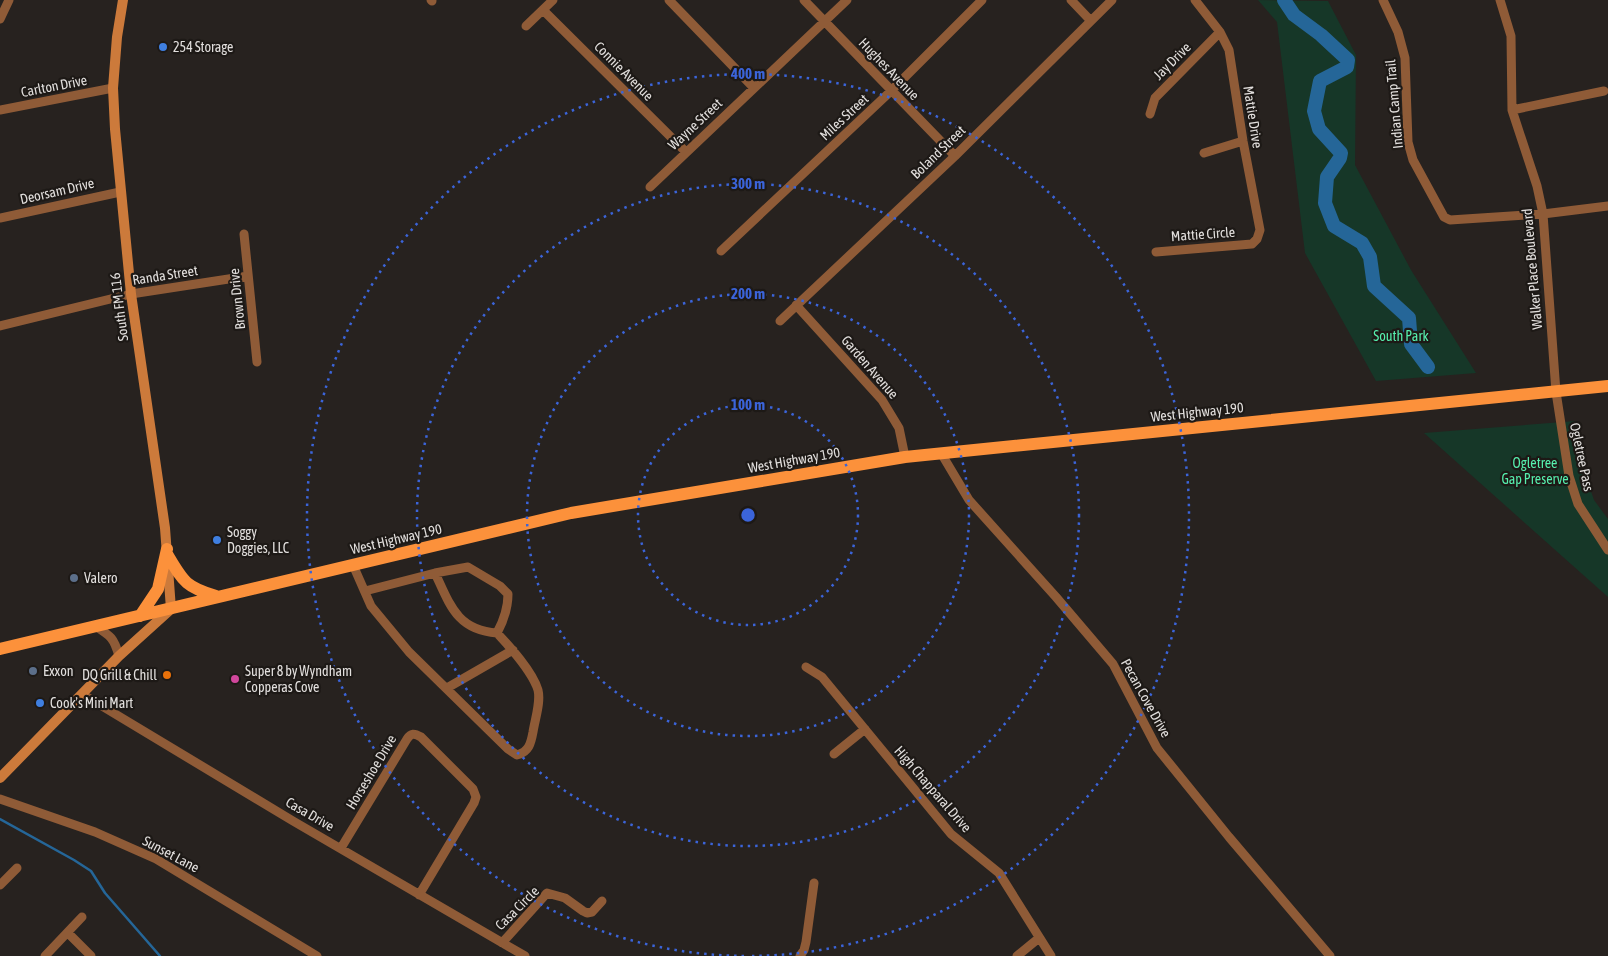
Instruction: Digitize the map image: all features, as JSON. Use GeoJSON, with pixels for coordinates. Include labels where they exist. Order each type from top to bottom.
{"type":"FeatureCollection","features":[{"type":"Feature","properties":{"kind":"main road","name":"South FM 116"},"geometry":{"type":"LineString","coordinates":[[123,0],[117,37],[113,88],[120,192],[131,294],[162,507],[171,609]]}},
{"type":"Feature","properties":{"kind":"main road","name":"West Highway 190"},"geometry":{"type":"LineString","coordinates":[[0,649],[570,513],[905,457],[1608,386]]}},
{"type":"Feature","properties":{"kind":"main road"},"geometry":{"type":"LineString","coordinates":[[167,552],[185,583],[201,592],[218,596]]}},
{"type":"Feature","properties":{"kind":"main road"},"geometry":{"type":"LineString","coordinates":[[140,616],[158,589],[167,552]]}},
{"type":"Feature","properties":{"kind":"main road"},"geometry":{"type":"LineString","coordinates":[[0,778],[120,656],[171,609]]}},
{"type":"Feature","properties":{"kind":"street"},"geometry":{"type":"LineString","coordinates":[[0,19],[9,0]]}},
{"type":"Feature","properties":{"kind":"street"},"geometry":{"type":"LineString","coordinates":[[526,26],[553,0]]}},
{"type":"Feature","properties":{"kind":"street"},"geometry":{"type":"LineString","coordinates":[[669,0],[754,88]]}},
{"type":"Feature","properties":{"kind":"street","name":"Hughes Avenue"},"geometry":{"type":"LineString","coordinates":[[804,0],[955,156]]}},
{"type":"Feature","properties":{"kind":"street","name":"Wayne Street"},"geometry":{"type":"LineString","coordinates":[[650,186],[847,0]]}},
{"type":"Feature","properties":{"kind":"street","name":"Miles Street"},"geometry":{"type":"LineString","coordinates":[[721,251],[890,91],[982,0]]}},
{"type":"Feature","properties":{"kind":"street"},"geometry":{"type":"LineString","coordinates":[[1070,0],[1091,21]]}},
{"type":"Feature","properties":{"kind":"street","name":"Boland Street"},"geometry":{"type":"LineString","coordinates":[[780,321],[955,156],[1112,0]]}},
{"type":"Feature","properties":{"kind":"street","name":"Mattie Drive"},"geometry":{"type":"LineString","coordinates":[[1195,0],[1220,32],[1229,50],[1243,141],[1260,230],[1258,239],[1252,244]]}},
{"type":"Feature","properties":{"kind":"street","name":"Indian Camp Trail"},"geometry":{"type":"LineString","coordinates":[[1383,0],[1398,32],[1405,58],[1408,142],[1413,160],[1444,217],[1450,220],[1543,214],[1608,206]]}},
{"type":"Feature","properties":{"kind":"street","name":"Walker Place Boulevard"},"geometry":{"type":"LineString","coordinates":[[1500,0],[1511,36],[1512,110],[1537,186],[1543,214],[1556,392]]}},
{"type":"Feature","properties":{"kind":"street","name":"Connie Avenue"},"geometry":{"type":"LineString","coordinates":[[542,10],[686,152]]}},
{"type":"Feature","properties":{"kind":"street","name":"Jay Drive"},"geometry":{"type":"LineString","coordinates":[[1150,114],[1155,98],[1220,32]]}},
{"type":"Feature","properties":{"kind":"street","name":"Carlton Drive"},"geometry":{"type":"LineString","coordinates":[[0,110],[113,88]]}},
{"type":"Feature","properties":{"kind":"street"},"geometry":{"type":"LineString","coordinates":[[1512,110],[1604,91]]}},
{"type":"Feature","properties":{"kind":"street"},"geometry":{"type":"LineString","coordinates":[[1204,153],[1243,141]]}},
{"type":"Feature","properties":{"kind":"street","name":"Deorsam Drive"},"geometry":{"type":"LineString","coordinates":[[0,218],[120,192]]}},
{"type":"Feature","properties":{"kind":"street","name":"Brown Drive"},"geometry":{"type":"LineString","coordinates":[[244,234],[257,362]]}},
{"type":"Feature","properties":{"kind":"street","name":"Mattie Circle"},"geometry":{"type":"LineString","coordinates":[[1156,252],[1252,244]]}},
{"type":"Feature","properties":{"kind":"street","name":"Randa Street"},"geometry":{"type":"LineString","coordinates":[[0,326],[131,294],[248,276]]}},
{"type":"Feature","properties":{"kind":"street","name":"Garden Avenue"},"geometry":{"type":"LineString","coordinates":[[796,305],[882,400],[899,428],[905,457]]}},
{"type":"Feature","properties":{"kind":"street","name":"Ogletree Pass"},"geometry":{"type":"LineString","coordinates":[[1556,392],[1569,476],[1578,504],[1608,550]]}},
{"type":"Feature","properties":{"kind":"street","name":"Pecan Cove Drive"},"geometry":{"type":"LineString","coordinates":[[941,453],[969,500],[1113,664],[1157,748],[1229,837],[1330,956]]}},
{"type":"Feature","properties":{"kind":"street"},"geometry":{"type":"LineString","coordinates":[[353,565],[371,606],[409,652],[508,749],[517,755],[524,754],[531,744],[538,690],[514,650],[497,633],[485,632],[470,627],[452,609],[435,573]]}},
{"type":"Feature","properties":{"kind":"street"},"geometry":{"type":"LineString","coordinates":[[365,591],[435,573],[468,567],[500,586],[508,594],[508,604],[504,620],[497,633]]}},
{"type":"Feature","properties":{"kind":"street"},"geometry":{"type":"LineString","coordinates":[[96,626],[111,636],[120,656]]}},
{"type":"Feature","properties":{"kind":"street"},"geometry":{"type":"LineString","coordinates":[[447,688],[514,650]]}},
{"type":"Feature","properties":{"kind":"street","name":"High Chapparal Drive"},"geometry":{"type":"LineString","coordinates":[[806,667],[822,677],[951,834],[999,873],[1051,956]]}},
{"type":"Feature","properties":{"kind":"street","name":"Casa Drive"},"geometry":{"type":"LineString","coordinates":[[82,694],[520,955]]}},
{"type":"Feature","properties":{"kind":"street"},"geometry":{"type":"LineString","coordinates":[[834,754],[865,730]]}},
{"type":"Feature","properties":{"kind":"street","name":"Horseshoe Drive"},"geometry":{"type":"LineString","coordinates":[[340,848],[410,734],[421,737],[473,789],[476,797],[419,895]]}},
{"type":"Feature","properties":{"kind":"street","name":"Sunset Lane"},"geometry":{"type":"LineString","coordinates":[[0,798],[95,832],[156,859],[317,956]]}},
{"type":"Feature","properties":{"kind":"street"},"geometry":{"type":"LineString","coordinates":[[0,886],[17,868]]}},
{"type":"Feature","properties":{"kind":"street"},"geometry":{"type":"LineString","coordinates":[[800,956],[806,942],[814,883]]}},
{"type":"Feature","properties":{"kind":"street","name":"Casa Circle"},"geometry":{"type":"LineString","coordinates":[[502,943],[547,892],[565,898],[587,913],[592,912],[602,901]]}},
{"type":"Feature","properties":{"kind":"street"},"geometry":{"type":"LineString","coordinates":[[45,956],[82,918]]}},
{"type":"Feature","properties":{"kind":"street"},"geometry":{"type":"LineString","coordinates":[[68,933],[90,956]]}},
{"type":"Feature","properties":{"kind":"street"},"geometry":{"type":"LineString","coordinates":[[1017,956],[1040,938]]}},
{"type":"Feature","properties":{"kind":"green space","name":"South Park"},"geometry":{"type":"Polygon","coordinates":[[[1258,0],[1328,1],[1356,55],[1355,165],[1411,270],[1476,373],[1376,381],[1305,253],[1277,22],[1258,0]]]}},
{"type":"Feature","properties":{"kind":"green space","name":"Ogletree Gap Preserve"},"geometry":{"type":"Polygon","coordinates":[[[1576,421],[1582,465],[1594,500],[1608,519],[1608,597],[1424,433],[1576,421]]]}},
{"type":"Feature","properties":{"kind":"waterway"},"geometry":{"type":"LineString","coordinates":[[1284,0],[1294,15],[1321,35],[1348,60],[1347,67],[1320,81],[1314,111],[1319,129],[1341,153],[1340,158],[1327,177],[1325,203],[1334,226],[1362,243],[1370,257],[1374,286],[1409,318],[1411,344],[1428,367]]}},
{"type":"Feature","properties":{"kind":"waterway"},"geometry":{"type":"LineString","coordinates":[[0,819],[91,871],[105,893],[160,956]]}},
{"type":"Feature","properties":{"kind":"place","name":"254 Storage"},"geometry":{"type":"Point","coordinates":[163,47]}},
{"type":"Feature","properties":{"kind":"place","name":"Soggy Doggies, LLC"},"geometry":{"type":"Point","coordinates":[217,540]}},
{"type":"Feature","properties":{"kind":"place","name":"Valero"},"geometry":{"type":"Point","coordinates":[74,578]}},
{"type":"Feature","properties":{"kind":"place","name":"Exxon"},"geometry":{"type":"Point","coordinates":[33,671]}},
{"type":"Feature","properties":{"kind":"place","name":"DQ Grill & Chill"},"geometry":{"type":"Point","coordinates":[167,675]}},
{"type":"Feature","properties":{"kind":"place","name":"Super 8 by Wyndham Copperas Cove"},"geometry":{"type":"Point","coordinates":[235,679]}},
{"type":"Feature","properties":{"kind":"place","name":"Cook's Mini Mart"},"geometry":{"type":"Point","coordinates":[40,703]}}]}
